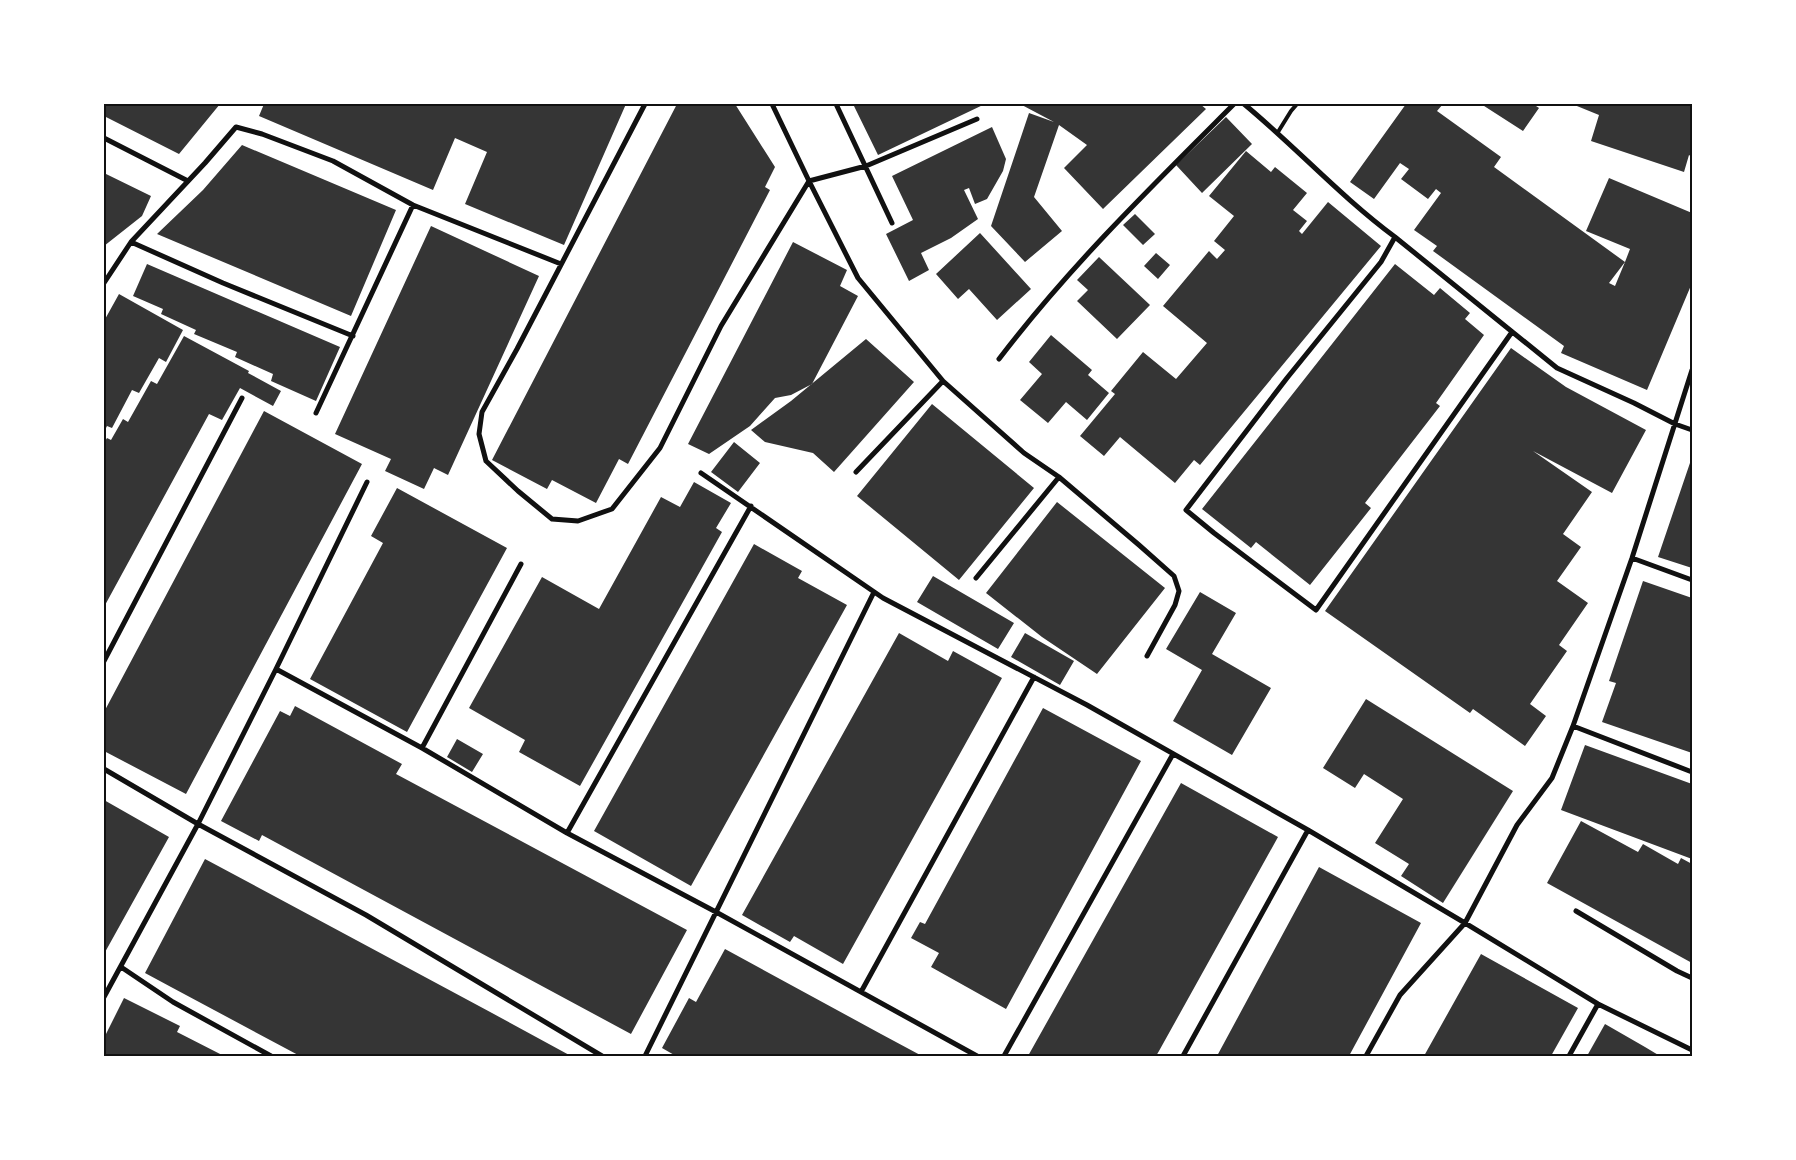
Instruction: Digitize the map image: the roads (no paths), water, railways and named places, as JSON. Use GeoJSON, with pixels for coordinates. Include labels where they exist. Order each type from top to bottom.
{"type":"FeatureCollection","features":[{"type":"Feature","properties":{"kind":"street"},"geometry":{"type":"LineString","coordinates":[[645,104],[482,412],[479,434],[486,461],[552,519],[578,521],[612,509],[660,448],[721,326],[809,181],[866,166],[977,119]]}},
{"type":"Feature","properties":{"kind":"street"},"geometry":{"type":"LineString","coordinates":[[772,104],[858,278],[943,381],[1024,453],[1059,477],[1174,576],[1179,591],[1175,606],[1147,656]]}},
{"type":"Feature","properties":{"kind":"street"},"geometry":{"type":"LineString","coordinates":[[836,104],[892,223]]}},
{"type":"Feature","properties":{"kind":"street"},"geometry":{"type":"LineString","coordinates":[[999,359],[1018,333],[1105,233],[1234,104]]}},
{"type":"Feature","properties":{"kind":"street"},"geometry":{"type":"LineString","coordinates":[[1244,104],[1278,132],[1368,217],[1557,368],[1675,424],[1692,430]]}},
{"type":"Feature","properties":{"kind":"street"},"geometry":{"type":"LineString","coordinates":[[104,283],[131,242],[236,127],[262,134],[332,161],[413,205],[561,264]]}},
{"type":"Feature","properties":{"kind":"street"},"geometry":{"type":"LineString","coordinates":[[104,138],[188,181]]}},
{"type":"Feature","properties":{"kind":"street"},"geometry":{"type":"LineString","coordinates":[[316,413],[413,205]]}},
{"type":"Feature","properties":{"kind":"street"},"geometry":{"type":"LineString","coordinates":[[1395,237],[1381,262],[1287,378],[1186,510],[1214,533],[1316,610],[1512,332]]}},
{"type":"Feature","properties":{"kind":"street"},"geometry":{"type":"LineString","coordinates":[[131,242],[223,283],[353,336]]}},
{"type":"Feature","properties":{"kind":"street"},"geometry":{"type":"LineString","coordinates":[[1366,1056],[1400,995],[1466,923],[1517,825],[1552,778],[1573,726],[1632,558],[1692,370]]}},
{"type":"Feature","properties":{"kind":"street"},"geometry":{"type":"LineString","coordinates":[[856,472],[943,381]]}},
{"type":"Feature","properties":{"kind":"street"},"geometry":{"type":"LineString","coordinates":[[104,661],[242,398]]}},
{"type":"Feature","properties":{"kind":"street"},"geometry":{"type":"LineString","coordinates":[[702,473],[874,592],[1087,705],[1308,830],[1466,923],[1598,1004],[1692,1050]]}},
{"type":"Feature","properties":{"kind":"street"},"geometry":{"type":"LineString","coordinates":[[976,578],[1059,477]]}},
{"type":"Feature","properties":{"kind":"street"},"geometry":{"type":"LineString","coordinates":[[104,997],[198,824],[367,482]]}},
{"type":"Feature","properties":{"kind":"street"},"geometry":{"type":"LineString","coordinates":[[567,832],[751,506]]}},
{"type":"Feature","properties":{"kind":"street"},"geometry":{"type":"LineString","coordinates":[[1632,558],[1692,580]]}},
{"type":"Feature","properties":{"kind":"street"},"geometry":{"type":"LineString","coordinates":[[422,748],[521,564]]}},
{"type":"Feature","properties":{"kind":"street"},"geometry":{"type":"LineString","coordinates":[[645,1056],[874,592]]}},
{"type":"Feature","properties":{"kind":"street"},"geometry":{"type":"LineString","coordinates":[[276,669],[422,748],[567,832],[977,1056]]}},
{"type":"Feature","properties":{"kind":"street"},"geometry":{"type":"LineString","coordinates":[[861,992],[1034,677]]}},
{"type":"Feature","properties":{"kind":"street"},"geometry":{"type":"LineString","coordinates":[[1573,726],[1692,772]]}},
{"type":"Feature","properties":{"kind":"street"},"geometry":{"type":"LineString","coordinates":[[1004,1056],[1173,754]]}},
{"type":"Feature","properties":{"kind":"street"},"geometry":{"type":"LineString","coordinates":[[104,769],[198,824],[366,916],[602,1056]]}},
{"type":"Feature","properties":{"kind":"street"},"geometry":{"type":"LineString","coordinates":[[1184,1056],[1308,830]]}},
{"type":"Feature","properties":{"kind":"street"},"geometry":{"type":"LineString","coordinates":[[1576,911],[1692,978]]}},
{"type":"Feature","properties":{"kind":"street"},"geometry":{"type":"LineString","coordinates":[[121,967],[172,1002],[271,1056]]}},
{"type":"Feature","properties":{"kind":"street"},"geometry":{"type":"LineString","coordinates":[[1569,1056],[1598,1004]]}},
{"type":"Feature","properties":{"kind":"street"},"geometry":{"type":"LineString","coordinates":[[256,1056],[260,1050]]}},
{"type":"Feature","properties":{"kind":"lane"},"geometry":{"type":"LineString","coordinates":[[1278,132],[1297,104]]}}]}
